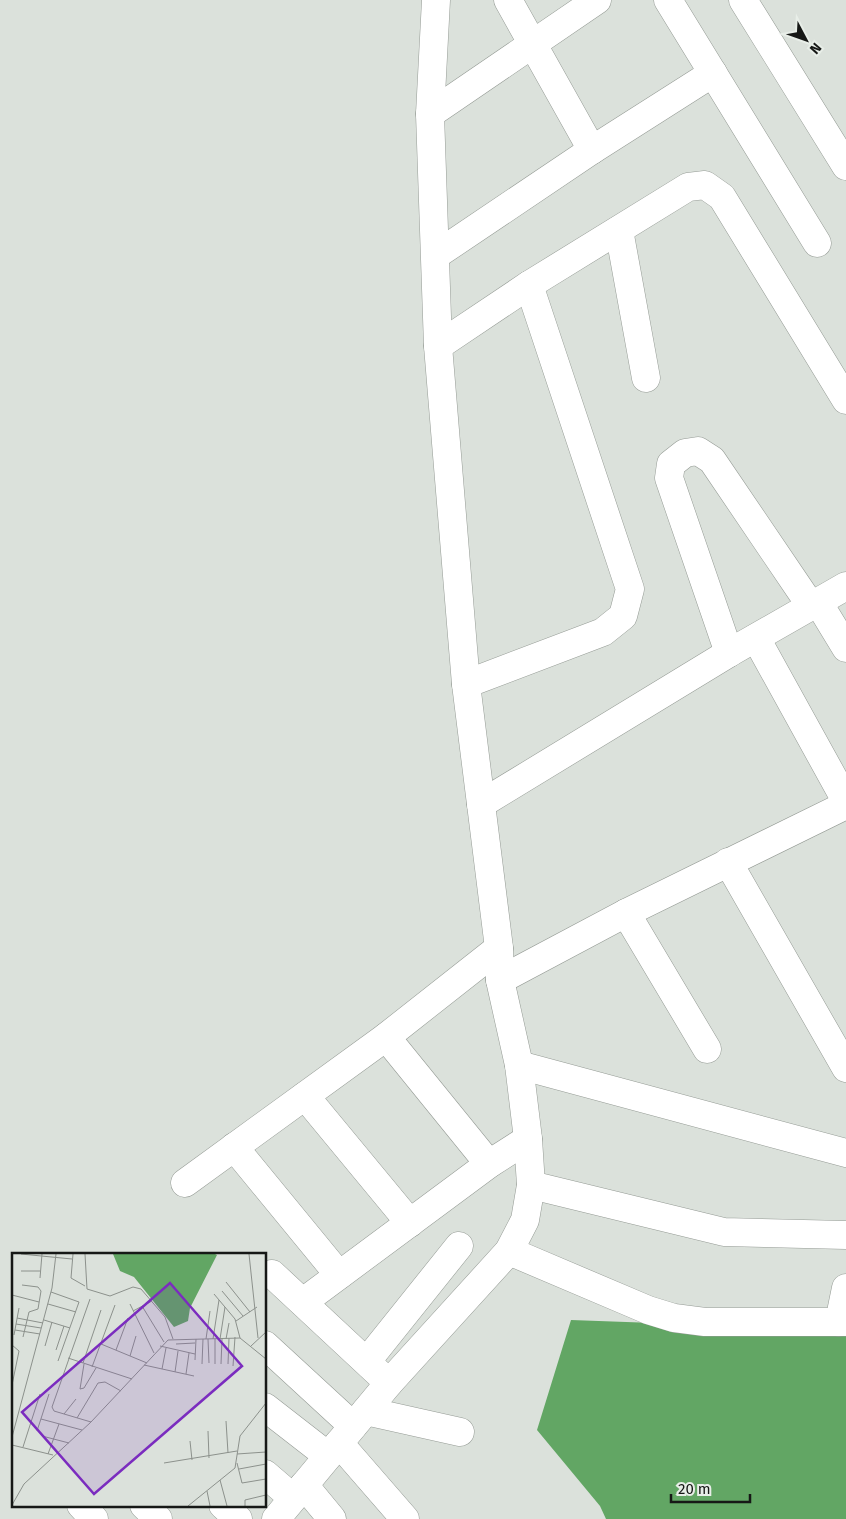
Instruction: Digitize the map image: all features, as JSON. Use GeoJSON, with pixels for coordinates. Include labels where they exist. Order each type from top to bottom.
{"type":"FeatureCollection","features":[{"type":"Feature","properties":{"kind":"street"},"geometry":{"type":"LineString","coordinates":[[276,1519],[389,1383],[509,1252],[525,1220],[530,1185],[528,1139],[520,1065],[500,980],[499,948],[466,684],[438,346],[430,114],[436,0]]}},
{"type":"Feature","properties":{"kind":"street"},"geometry":{"type":"LineString","coordinates":[[508,0],[592,150]]}},
{"type":"Feature","properties":{"kind":"street"},"geometry":{"type":"LineString","coordinates":[[430,114],[597,0]]}},
{"type":"Feature","properties":{"kind":"street"},"geometry":{"type":"LineString","coordinates":[[668,0],[817,243]]}},
{"type":"Feature","properties":{"kind":"street"},"geometry":{"type":"LineString","coordinates":[[743,0],[846,166]]}},
{"type":"Feature","properties":{"kind":"street"},"geometry":{"type":"LineString","coordinates":[[436,255],[592,150],[713,73]]}},
{"type":"Feature","properties":{"kind":"street"},"geometry":{"type":"LineString","coordinates":[[438,346],[529,285],[688,187],[705,185],[722,197],[846,400]]}},
{"type":"Feature","properties":{"kind":"street"},"geometry":{"type":"LineString","coordinates":[[618,230],[646,378]]}},
{"type":"Feature","properties":{"kind":"street"},"geometry":{"type":"LineString","coordinates":[[466,684],[603,632],[623,616],[630,589],[529,285]]}},
{"type":"Feature","properties":{"kind":"street"},"geometry":{"type":"LineString","coordinates":[[729,654],[669,478],[671,464],[685,453],[698,450],[712,460],[846,648]]}},
{"type":"Feature","properties":{"kind":"street"},"geometry":{"type":"LineString","coordinates":[[480,804],[846,586]]}},
{"type":"Feature","properties":{"kind":"street"},"geometry":{"type":"LineString","coordinates":[[500,980],[626,913],[846,803],[756,638]]}},
{"type":"Feature","properties":{"kind":"street"},"geometry":{"type":"LineString","coordinates":[[728,862],[846,1068]]}},
{"type":"Feature","properties":{"kind":"street"},"geometry":{"type":"LineString","coordinates":[[626,913],[707,1049]]}},
{"type":"Feature","properties":{"kind":"street"},"geometry":{"type":"LineString","coordinates":[[185,1184],[386,1037],[499,948]]}},
{"type":"Feature","properties":{"kind":"street"},"geometry":{"type":"LineString","coordinates":[[386,1037],[490,1164]]}},
{"type":"Feature","properties":{"kind":"street"},"geometry":{"type":"LineString","coordinates":[[520,1065],[846,1153]]}},
{"type":"Feature","properties":{"kind":"street"},"geometry":{"type":"LineString","coordinates":[[305,1096],[410,1223]]}},
{"type":"Feature","properties":{"kind":"street"},"geometry":{"type":"LineString","coordinates":[[303,1302],[490,1164],[528,1139]]}},
{"type":"Feature","properties":{"kind":"street"},"geometry":{"type":"LineString","coordinates":[[234,1147],[339,1276]]}},
{"type":"Feature","properties":{"kind":"street"},"geometry":{"type":"LineString","coordinates":[[530,1185],[724,1232],[846,1235]]}},
{"type":"Feature","properties":{"kind":"street"},"geometry":{"type":"LineString","coordinates":[[367,1361],[460,1246]]}},
{"type":"Feature","properties":{"kind":"street"},"geometry":{"type":"LineString","coordinates":[[509,1252],[648,1310],[674,1318],[706,1322],[842,1322],[846,1288]]}},
{"type":"Feature","properties":{"kind":"street"},"geometry":{"type":"LineString","coordinates":[[272,1274],[389,1383]]}},
{"type":"Feature","properties":{"kind":"street"},"geometry":{"type":"LineString","coordinates":[[266,1347],[347,1434],[405,1519]]}},
{"type":"Feature","properties":{"kind":"street"},"geometry":{"type":"LineString","coordinates":[[266,1408],[347,1434],[460,1432]]}},
{"type":"Feature","properties":{"kind":"street"},"geometry":{"type":"LineString","coordinates":[[266,1475],[299,1492],[332,1519]]}},
{"type":"Feature","properties":{"kind":"street"},"geometry":{"type":"LineString","coordinates":[[82,1506],[94,1519]]}},
{"type":"Feature","properties":{"kind":"street"},"geometry":{"type":"LineString","coordinates":[[145,1506],[158,1519]]}},
{"type":"Feature","properties":{"kind":"street"},"geometry":{"type":"LineString","coordinates":[[224,1506],[238,1519]]}},
{"type":"Feature","properties":{"kind":"shaded area"},"geometry":{"type":"Polygon","coordinates":[[[571,1320],[846,1330],[846,1519],[606,1519],[600,1506],[537,1430],[571,1320]]]}}]}
